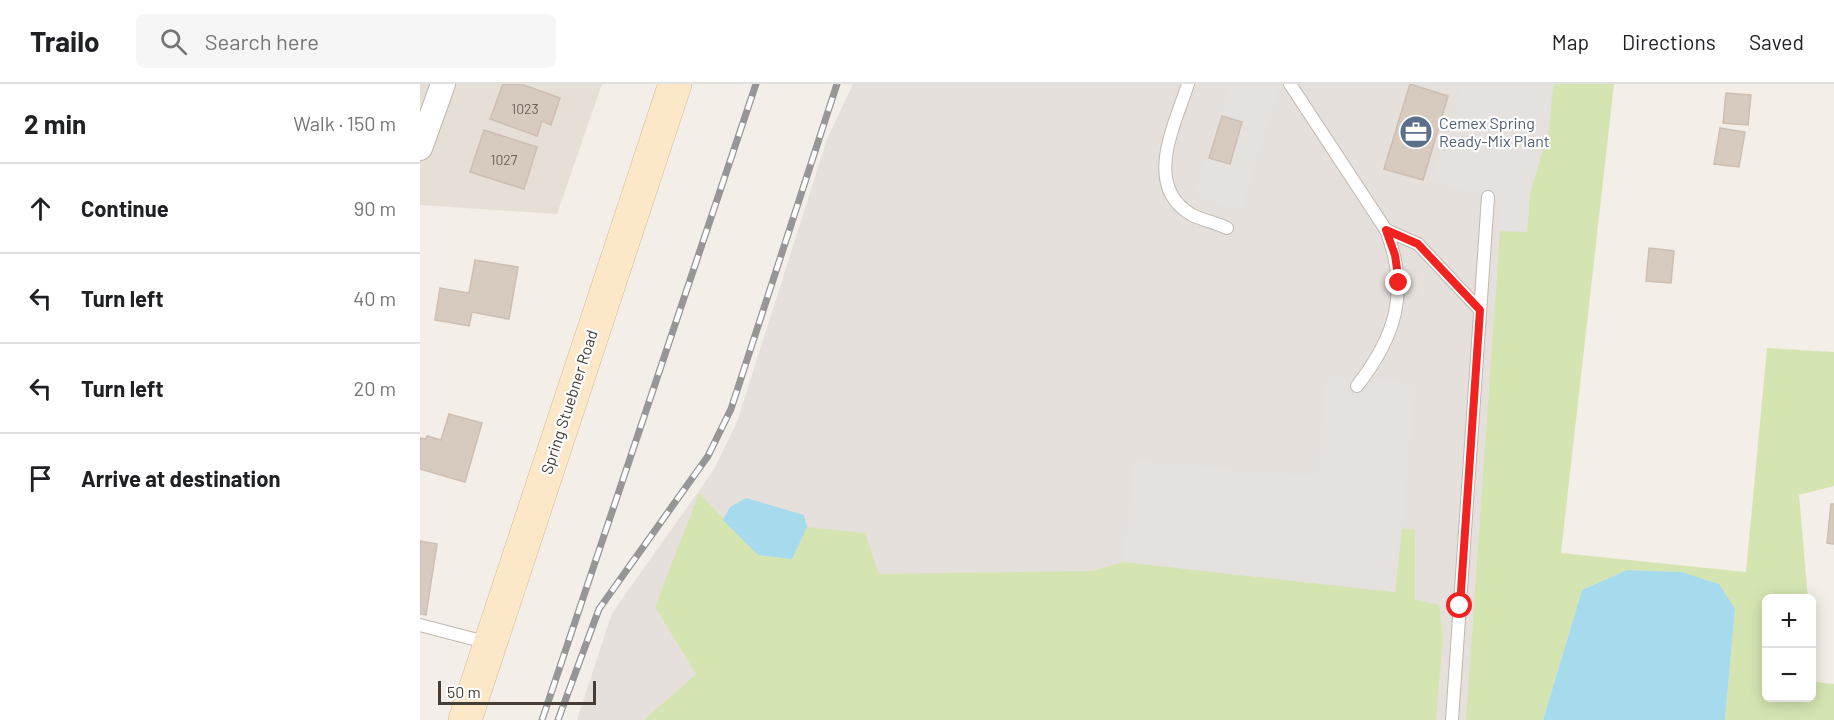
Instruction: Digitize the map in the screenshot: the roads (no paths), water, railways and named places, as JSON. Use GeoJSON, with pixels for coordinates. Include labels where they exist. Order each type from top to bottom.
{"type":"FeatureCollection","features":[{"type":"Feature","properties":{"kind":"main road","name":"Spring Stuebner Road"},"geometry":{"type":"LineString","coordinates":[[465,720],[675,84]]}},
{"type":"Feature","properties":{"kind":"street"},"geometry":{"type":"LineString","coordinates":[[420,148],[443,84]]}},
{"type":"Feature","properties":{"kind":"lane"},"geometry":{"type":"LineString","coordinates":[[1188,84],[1164,161],[1169,194],[1192,214],[1227,228]]}},
{"type":"Feature","properties":{"kind":"lane"},"geometry":{"type":"LineString","coordinates":[[1290,84],[1386,230],[1395,255],[1399,283],[1394,324],[1376,363],[1357,386]]}},
{"type":"Feature","properties":{"kind":"lane"},"geometry":{"type":"LineString","coordinates":[[1452,720],[1488,197]]}},
{"type":"Feature","properties":{"kind":"lane"},"geometry":{"type":"LineString","coordinates":[[1386,230],[1418,244],[1480,310]]}},
{"type":"Feature","properties":{"kind":"lane"},"geometry":{"type":"LineString","coordinates":[[420,626],[490,644]]}},
{"type":"Feature","properties":{"kind":"water"},"geometry":{"type":"Polygon","coordinates":[[[746,498],[804,515],[807,527],[792,559],[758,555],[723,520],[730,507],[746,498]]]}},
{"type":"Feature","properties":{"kind":"water"},"geometry":{"type":"Polygon","coordinates":[[[1627,570],[1681,572],[1719,584],[1735,609],[1725,720],[1543,720],[1582,590],[1627,570]]]}},
{"type":"Feature","properties":{"kind":"railway"},"geometry":{"type":"LineString","coordinates":[[542,720],[756,84]]}},
{"type":"Feature","properties":{"kind":"railway"},"geometry":{"type":"LineString","coordinates":[[558,720],[599,609],[708,456],[731,409],[837,84]]}},
{"type":"Feature","properties":{"kind":"place","name":"Cemex Spring Ready-Mix Plant"},"geometry":{"type":"Point","coordinates":[1416,132]}}]}
